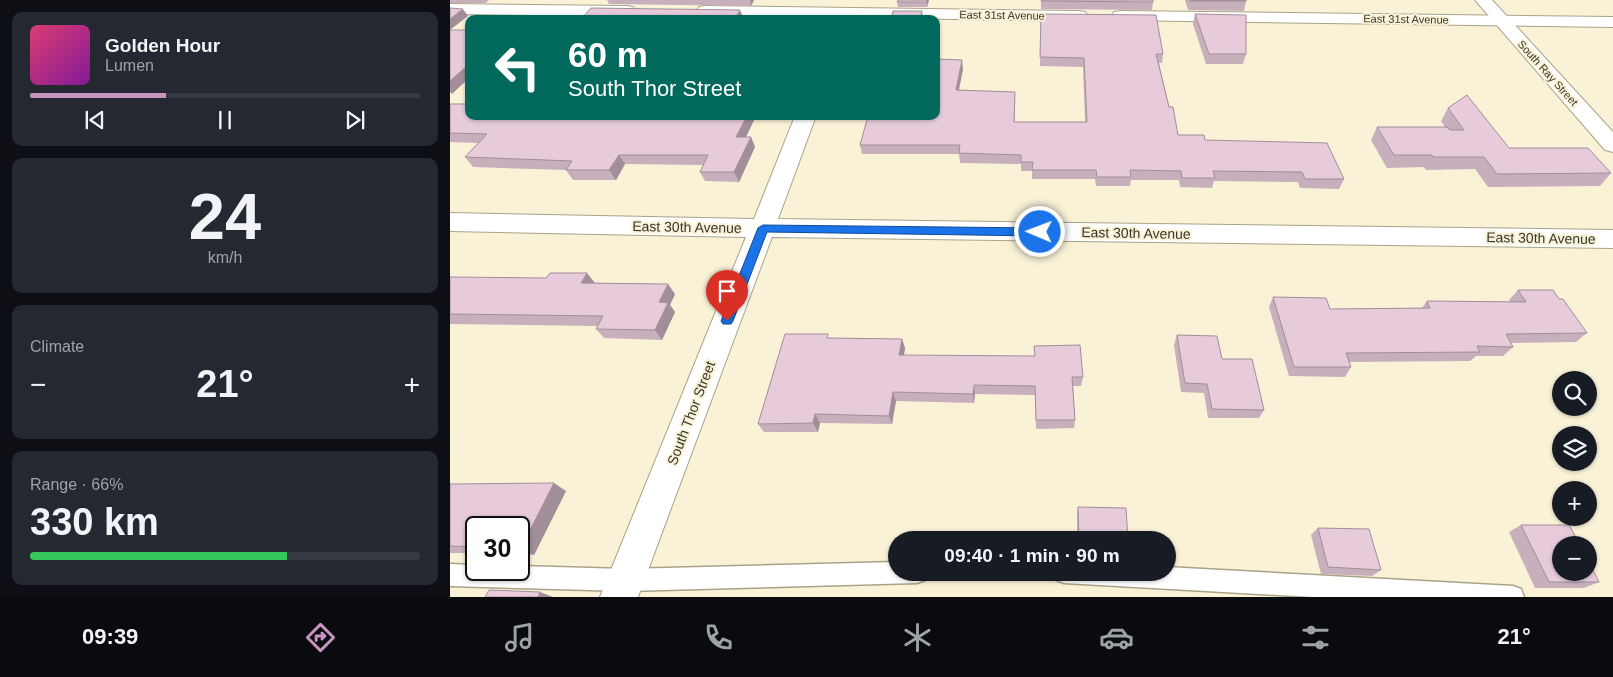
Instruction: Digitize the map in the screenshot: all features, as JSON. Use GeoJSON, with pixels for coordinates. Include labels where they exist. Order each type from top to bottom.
{"type":"FeatureCollection","features":[{"type":"Feature","properties":{"kind":"street","name":"South Ray Street"},"geometry":{"type":"LineString","coordinates":[[1483,0],[1613,145]]}},
{"type":"Feature","properties":{"kind":"street"},"geometry":{"type":"LineString","coordinates":[[450,9],[648,11]]}},
{"type":"Feature","properties":{"kind":"street","name":"East 31st Avenue"},"geometry":{"type":"LineString","coordinates":[[688,11],[847,10],[1099,16],[1613,22]]}},
{"type":"Feature","properties":{"kind":"street","name":"South Thor Street"},"geometry":{"type":"LineString","coordinates":[[622,588],[804,120]]}},
{"type":"Feature","properties":{"kind":"street","name":"East 30th Avenue"},"geometry":{"type":"LineString","coordinates":[[450,222],[1613,239]]}},
{"type":"Feature","properties":{"kind":"lane"},"geometry":{"type":"LineString","coordinates":[[450,575],[622,588],[888,574]]}},
{"type":"Feature","properties":{"kind":"lane"},"geometry":{"type":"LineString","coordinates":[[1176,578],[1513,597]]}},
{"type":"Feature","properties":{"kind":"building"},"geometry":{"type":"Polygon","coordinates":[[[898,0],[927,0],[927,2],[897,2],[898,0]]]}},
{"type":"Feature","properties":{"kind":"building"},"geometry":{"type":"Polygon","coordinates":[[[1153,0],[1153,2],[1041,1],[1153,0]]]}},
{"type":"Feature","properties":{"kind":"building"},"geometry":{"type":"Polygon","coordinates":[[[1246,0],[1246,1],[1190,1],[1246,0]]]}},
{"type":"Feature","properties":{"kind":"building"},"geometry":{"type":"Polygon","coordinates":[[[450,8],[463,9],[450,19],[450,8]]]}},
{"type":"Feature","properties":{"kind":"building"},"geometry":{"type":"Polygon","coordinates":[[[591,8],[740,10],[737,15],[585,15],[591,8]]]}},
{"type":"Feature","properties":{"kind":"building"},"geometry":{"type":"Polygon","coordinates":[[[893,11],[922,11],[921,15],[892,15],[893,11]]]}},
{"type":"Feature","properties":{"kind":"building"},"geometry":{"type":"Polygon","coordinates":[[[1041,14],[1156,15],[1163,54],[1156,54],[1169,107],[1173,107],[1178,135],[1204,135],[1205,140],[1327,143],[1344,179],[1305,179],[1302,172],[1213,171],[1215,178],[1182,178],[1181,171],[1130,170],[1131,177],[1097,177],[1096,170],[1032,170],[1033,162],[1021,162],[1021,155],[959,153],[960,145],[860,145],[867,120],[940,120],[940,59],[962,60],[956,90],[1015,92],[1014,122],[1087,122],[1084,58],[1040,57],[1041,14]]]}},
{"type":"Feature","properties":{"kind":"building"},"geometry":{"type":"Polygon","coordinates":[[[1195,14],[1246,15],[1246,54],[1209,54],[1195,14]]]}},
{"type":"Feature","properties":{"kind":"building"},"geometry":{"type":"Polygon","coordinates":[[[450,30],[465,30],[465,68],[450,81],[450,30]]]}},
{"type":"Feature","properties":{"kind":"building"},"geometry":{"type":"Polygon","coordinates":[[[1467,95],[1509,148],[1588,148],[1611,173],[1497,174],[1484,157],[1394,155],[1377,127],[1447,127],[1450,130],[1464,130],[1448,108],[1467,95]]]}},
{"type":"Feature","properties":{"kind":"building"},"geometry":{"type":"Polygon","coordinates":[[[450,104],[465,104],[465,120],[745,120],[736,137],[751,137],[734,172],[700,172],[708,155],[619,155],[609,170],[566,170],[572,161],[465,157],[487,134],[450,133],[450,104]]]}},
{"type":"Feature","properties":{"kind":"building"},"geometry":{"type":"Polygon","coordinates":[[[550,273],[587,273],[581,283],[668,284],[659,302],[668,303],[655,330],[596,329],[603,316],[450,314],[450,277],[546,278],[550,273]]]}},
{"type":"Feature","properties":{"kind":"building"},"geometry":{"type":"Polygon","coordinates":[[[1518,290],[1553,290],[1559,299],[1563,299],[1587,333],[1506,334],[1513,347],[1477,346],[1480,352],[1346,353],[1351,367],[1294,367],[1273,297],[1326,298],[1330,309],[1430,308],[1427,301],[1526,302],[1518,290]]]}},
{"type":"Feature","properties":{"kind":"building"},"geometry":{"type":"Polygon","coordinates":[[[785,334],[828,334],[827,338],[902,339],[899,355],[1035,356],[1034,346],[1080,345],[1083,377],[1072,377],[1075,420],[1036,420],[1035,386],[974,385],[973,394],[893,392],[889,416],[815,414],[813,423],[758,424],[785,334]]]}},
{"type":"Feature","properties":{"kind":"building"},"geometry":{"type":"Polygon","coordinates":[[[1177,335],[1217,336],[1222,359],[1252,359],[1264,410],[1212,409],[1207,384],[1185,383],[1177,335]]]}},
{"type":"Feature","properties":{"kind":"building"},"geometry":{"type":"Polygon","coordinates":[[[554,483],[530,530],[530,516],[465,516],[465,547],[450,546],[450,484],[554,483]]]}},
{"type":"Feature","properties":{"kind":"building"},"geometry":{"type":"Polygon","coordinates":[[[1078,507],[1126,508],[1127,531],[1079,531],[1078,507]]]}},
{"type":"Feature","properties":{"kind":"building"},"geometry":{"type":"Polygon","coordinates":[[[1521,525],[1570,526],[1575,536],[1552,536],[1552,581],[1597,581],[1597,578],[1599,582],[1549,582],[1521,525]]]}},
{"type":"Feature","properties":{"kind":"building"},"geometry":{"type":"Polygon","coordinates":[[[1318,528],[1369,529],[1381,570],[1328,567],[1318,528]]]}},
{"type":"Feature","properties":{"kind":"building"},"geometry":{"type":"Polygon","coordinates":[[[489,590],[540,592],[538,597],[485,597],[489,590]]]}},
{"type":"Feature","properties":{"kind":"route"},"geometry":{"type":"LineString","coordinates":[[727,321],[763,228],[1040,232]]}}]}
